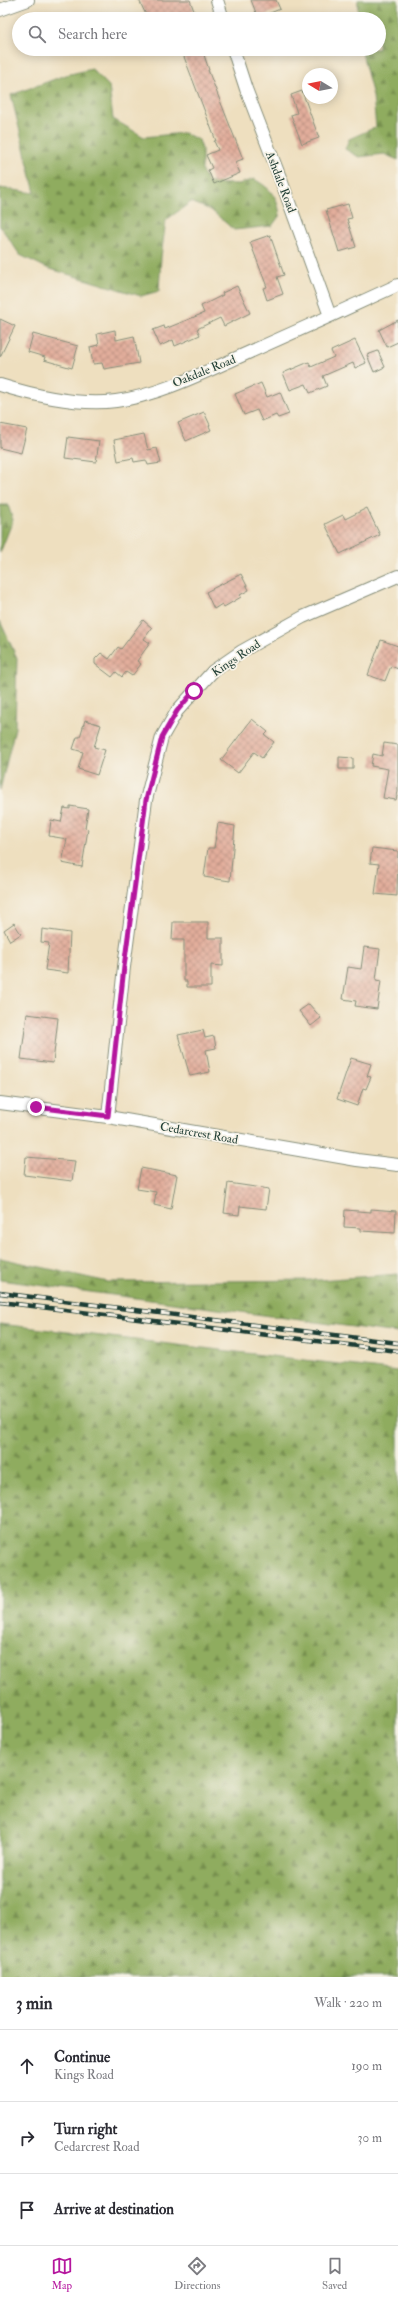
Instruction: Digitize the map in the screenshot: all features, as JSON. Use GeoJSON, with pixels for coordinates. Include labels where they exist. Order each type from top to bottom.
{"type":"FeatureCollection","features":[{"type":"Feature","properties":{"kind":"street"},"geometry":{"type":"LineString","coordinates":[[0,10],[28,0]]}},
{"type":"Feature","properties":{"kind":"street"},"geometry":{"type":"LineString","coordinates":[[217,0],[221,12]]}},
{"type":"Feature","properties":{"kind":"street","name":"Ashdale Road"},"geometry":{"type":"LineString","coordinates":[[235,56],[246,89],[281,180],[330,316]]}},
{"type":"Feature","properties":{"kind":"street","name":"Oakdale Road"},"geometry":{"type":"LineString","coordinates":[[0,385],[34,395],[82,401],[115,402],[140,396],[198,376],[398,285]]}},
{"type":"Feature","properties":{"kind":"street","name":"Kings Road"},"geometry":{"type":"LineString","coordinates":[[108,1116],[124,967],[146,800],[162,737],[177,711],[213,671],[242,651],[303,617],[398,576]]}},
{"type":"Feature","properties":{"kind":"street","name":"Cedarcrest Road"},"geometry":{"type":"LineString","coordinates":[[0,1103],[108,1116],[357,1160],[398,1165]]}},
{"type":"Feature","properties":{"kind":"green space"},"geometry":{"type":"Polygon","coordinates":[[[358,0],[398,0],[398,160],[384,154],[359,157],[345,149],[349,139],[376,127],[373,96],[363,56],[386,56],[386,12],[357,12],[358,0]]]}},
{"type":"Feature","properties":{"kind":"green space"},"geometry":{"type":"Polygon","coordinates":[[[92,69],[109,86],[113,119],[144,137],[184,133],[199,140],[202,149],[202,171],[209,183],[239,184],[254,179],[265,186],[275,197],[279,208],[280,215],[272,226],[234,230],[211,210],[191,202],[166,220],[161,257],[159,291],[141,296],[47,268],[20,255],[0,226],[0,188],[35,193],[11,95],[66,75],[92,69]]]}},
{"type":"Feature","properties":{"kind":"green space"},"geometry":{"type":"Polygon","coordinates":[[[0,505],[8,505],[13,520],[0,553],[0,505]]]}},
{"type":"Feature","properties":{"kind":"green space"},"geometry":{"type":"Polygon","coordinates":[[[0,621],[17,658],[15,728],[0,790],[0,621]]]}},
{"type":"Feature","properties":{"kind":"green space"},"geometry":{"type":"Polygon","coordinates":[[[0,1258],[108,1282],[319,1280],[398,1274],[398,1333],[0,1280],[0,1258]]]}},
{"type":"Feature","properties":{"kind":"green space"},"geometry":{"type":"Polygon","coordinates":[[[0,1324],[398,1371],[398,1977],[0,1977],[0,1324]]]}},
{"type":"Feature","properties":{"kind":"building"},"geometry":{"type":"Polygon","coordinates":[[[139,0],[190,0],[194,11],[192,12],[145,12],[139,0]]]}},
{"type":"Feature","properties":{"kind":"building"},"geometry":{"type":"Polygon","coordinates":[[[251,0],[276,0],[280,9],[273,12],[256,12],[251,0]]]}},
{"type":"Feature","properties":{"kind":"building"},"geometry":{"type":"Polygon","coordinates":[[[184,56],[204,56],[208,70],[243,159],[235,162],[240,173],[214,184],[208,170],[212,168],[206,155],[218,150],[214,141],[216,141],[184,56]]]}},
{"type":"Feature","properties":{"kind":"building"},"geometry":{"type":"Polygon","coordinates":[[[302,91],[302,104],[307,104],[319,138],[302,144],[291,115],[297,113],[291,95],[302,91]]]}},
{"type":"Feature","properties":{"kind":"building"},"geometry":{"type":"Polygon","coordinates":[[[348,204],[352,218],[347,219],[356,247],[339,252],[326,210],[348,204]]]}},
{"type":"Feature","properties":{"kind":"building"},"geometry":{"type":"Polygon","coordinates":[[[270,235],[284,275],[277,277],[283,294],[267,300],[263,288],[267,287],[250,242],[270,235]]]}},
{"type":"Feature","properties":{"kind":"building"},"geometry":{"type":"Polygon","coordinates":[[[237,286],[250,313],[224,326],[220,318],[197,329],[200,335],[175,346],[173,340],[160,346],[153,330],[164,326],[165,329],[204,313],[201,306],[237,286]]]}},
{"type":"Feature","properties":{"kind":"building"},"geometry":{"type":"Polygon","coordinates":[[[0,319],[15,326],[0,357],[0,319]]]}},
{"type":"Feature","properties":{"kind":"building"},"geometry":{"type":"Polygon","coordinates":[[[398,320],[398,342],[387,347],[379,330],[398,320]]]}},
{"type":"Feature","properties":{"kind":"building"},"geometry":{"type":"Polygon","coordinates":[[[115,330],[116,340],[134,336],[139,363],[104,369],[102,363],[93,364],[90,347],[99,345],[97,334],[115,330]]]}},
{"type":"Feature","properties":{"kind":"building"},"geometry":{"type":"Polygon","coordinates":[[[33,334],[78,346],[72,368],[44,360],[45,357],[28,352],[33,334]]]}},
{"type":"Feature","properties":{"kind":"building"},"geometry":{"type":"Polygon","coordinates":[[[355,340],[366,363],[355,368],[353,363],[323,376],[327,386],[310,393],[306,384],[290,390],[283,373],[309,362],[311,367],[334,357],[331,351],[355,340]]]}},
{"type":"Feature","properties":{"kind":"building"},"geometry":{"type":"Polygon","coordinates":[[[378,351],[385,367],[374,372],[367,355],[378,351]]]}},
{"type":"Feature","properties":{"kind":"building"},"geometry":{"type":"Polygon","coordinates":[[[261,383],[267,397],[280,392],[289,414],[278,418],[276,415],[262,421],[257,410],[244,415],[235,394],[261,383]]]}},
{"type":"Feature","properties":{"kind":"building"},"geometry":{"type":"Polygon","coordinates":[[[204,412],[211,430],[186,441],[178,423],[204,412]]]}},
{"type":"Feature","properties":{"kind":"building"},"geometry":{"type":"Polygon","coordinates":[[[0,424],[27,429],[21,453],[0,448],[0,424]]]}},
{"type":"Feature","properties":{"kind":"building"},"geometry":{"type":"Polygon","coordinates":[[[144,434],[148,450],[157,448],[161,463],[148,465],[146,460],[134,462],[133,458],[118,461],[114,440],[144,434]]]}},
{"type":"Feature","properties":{"kind":"building"},"geometry":{"type":"Polygon","coordinates":[[[68,437],[99,441],[96,462],[65,458],[68,437]]]}},
{"type":"Feature","properties":{"kind":"building"},"geometry":{"type":"Polygon","coordinates":[[[367,508],[380,535],[340,554],[325,524],[343,515],[345,519],[367,508]]]}},
{"type":"Feature","properties":{"kind":"building"},"geometry":{"type":"Polygon","coordinates":[[[241,574],[249,590],[240,595],[241,597],[224,607],[222,604],[214,609],[206,592],[241,574]]]}},
{"type":"Feature","properties":{"kind":"building"},"geometry":{"type":"Polygon","coordinates":[[[143,620],[152,628],[144,639],[150,643],[137,661],[141,664],[132,676],[126,672],[122,677],[116,672],[112,677],[95,664],[95,659],[101,653],[109,659],[118,647],[121,649],[143,620]]]}},
{"type":"Feature","properties":{"kind":"building"},"geometry":{"type":"Polygon","coordinates":[[[381,640],[398,646],[398,669],[391,666],[385,681],[368,675],[381,640]]]}},
{"type":"Feature","properties":{"kind":"building"},"geometry":{"type":"Polygon","coordinates":[[[252,719],[268,732],[265,735],[274,742],[262,758],[254,752],[238,773],[221,760],[252,719]]]}},
{"type":"Feature","properties":{"kind":"building"},"geometry":{"type":"Polygon","coordinates":[[[85,720],[101,725],[94,747],[105,750],[97,775],[78,769],[83,752],[73,749],[77,737],[80,737],[85,720]]]}},
{"type":"Feature","properties":{"kind":"building"},"geometry":{"type":"Polygon","coordinates":[[[384,743],[398,745],[398,792],[396,800],[383,798],[388,769],[371,766],[373,754],[382,756],[384,743]]]}},
{"type":"Feature","properties":{"kind":"building"},"geometry":{"type":"Polygon","coordinates":[[[339,757],[353,758],[353,769],[339,769],[339,757]]]}},
{"type":"Feature","properties":{"kind":"building"},"geometry":{"type":"Polygon","coordinates":[[[70,806],[88,809],[85,828],[88,829],[82,867],[62,863],[67,839],[49,836],[51,820],[61,822],[64,808],[70,809],[70,806]]]}},
{"type":"Feature","properties":{"kind":"building"},"geometry":{"type":"Polygon","coordinates":[[[218,823],[235,826],[230,881],[204,877],[208,848],[214,848],[218,823]]]}},
{"type":"Feature","properties":{"kind":"building"},"geometry":{"type":"Polygon","coordinates":[[[372,848],[398,851],[397,896],[375,894],[379,864],[370,863],[372,848]]]}},
{"type":"Feature","properties":{"kind":"building"},"geometry":{"type":"Polygon","coordinates":[[[173,922],[208,922],[208,938],[223,938],[223,966],[211,965],[211,987],[187,987],[187,981],[184,981],[184,940],[172,940],[173,922]]]}},
{"type":"Feature","properties":{"kind":"building"},"geometry":{"type":"Polygon","coordinates":[[[14,923],[21,934],[10,941],[4,930],[14,923]]]}},
{"type":"Feature","properties":{"kind":"building"},"geometry":{"type":"Polygon","coordinates":[[[42,929],[70,933],[68,973],[45,970],[49,943],[41,942],[42,929]]]}},
{"type":"Feature","properties":{"kind":"building"},"geometry":{"type":"Polygon","coordinates":[[[364,947],[380,949],[376,980],[381,981],[377,1009],[355,1006],[356,1001],[343,999],[348,967],[361,969],[364,947]]]}},
{"type":"Feature","properties":{"kind":"building"},"geometry":{"type":"Polygon","coordinates":[[[309,1004],[321,1018],[311,1026],[299,1011],[309,1004]]]}},
{"type":"Feature","properties":{"kind":"building"},"geometry":{"type":"Polygon","coordinates":[[[27,1014],[58,1018],[53,1063],[21,1059],[27,1014]]]}},
{"type":"Feature","properties":{"kind":"building"},"geometry":{"type":"Polygon","coordinates":[[[203,1030],[205,1038],[214,1036],[216,1048],[206,1050],[210,1072],[190,1076],[178,1035],[203,1030]]]}},
{"type":"Feature","properties":{"kind":"building"},"geometry":{"type":"Polygon","coordinates":[[[351,1058],[371,1064],[367,1076],[371,1077],[366,1089],[363,1088],[357,1106],[337,1099],[351,1058]]]}},
{"type":"Feature","properties":{"kind":"building"},"geometry":{"type":"Polygon","coordinates":[[[26,1157],[75,1161],[72,1181],[24,1175],[26,1157]]]}},
{"type":"Feature","properties":{"kind":"building"},"geometry":{"type":"Polygon","coordinates":[[[141,1168],[177,1175],[171,1209],[154,1205],[156,1192],[137,1189],[141,1168]]]}},
{"type":"Feature","properties":{"kind":"building"},"geometry":{"type":"Polygon","coordinates":[[[228,1183],[269,1189],[266,1209],[240,1206],[239,1215],[224,1213],[228,1183]]]}},
{"type":"Feature","properties":{"kind":"building"},"geometry":{"type":"Polygon","coordinates":[[[371,1209],[396,1211],[395,1233],[361,1231],[361,1228],[344,1227],[345,1210],[371,1212],[371,1209]]]}},
{"type":"Feature","properties":{"kind":"railway"},"geometry":{"type":"LineString","coordinates":[[0,1293],[398,1343]]}},
{"type":"Feature","properties":{"kind":"railway"},"geometry":{"type":"LineString","coordinates":[[0,1302],[398,1351]]}},
{"type":"Feature","properties":{"kind":"route"},"geometry":{"type":"LineString","coordinates":[[36,1107],[108,1116],[124,967],[137,881],[146,800],[162,737],[177,711],[194,691]]}}]}
